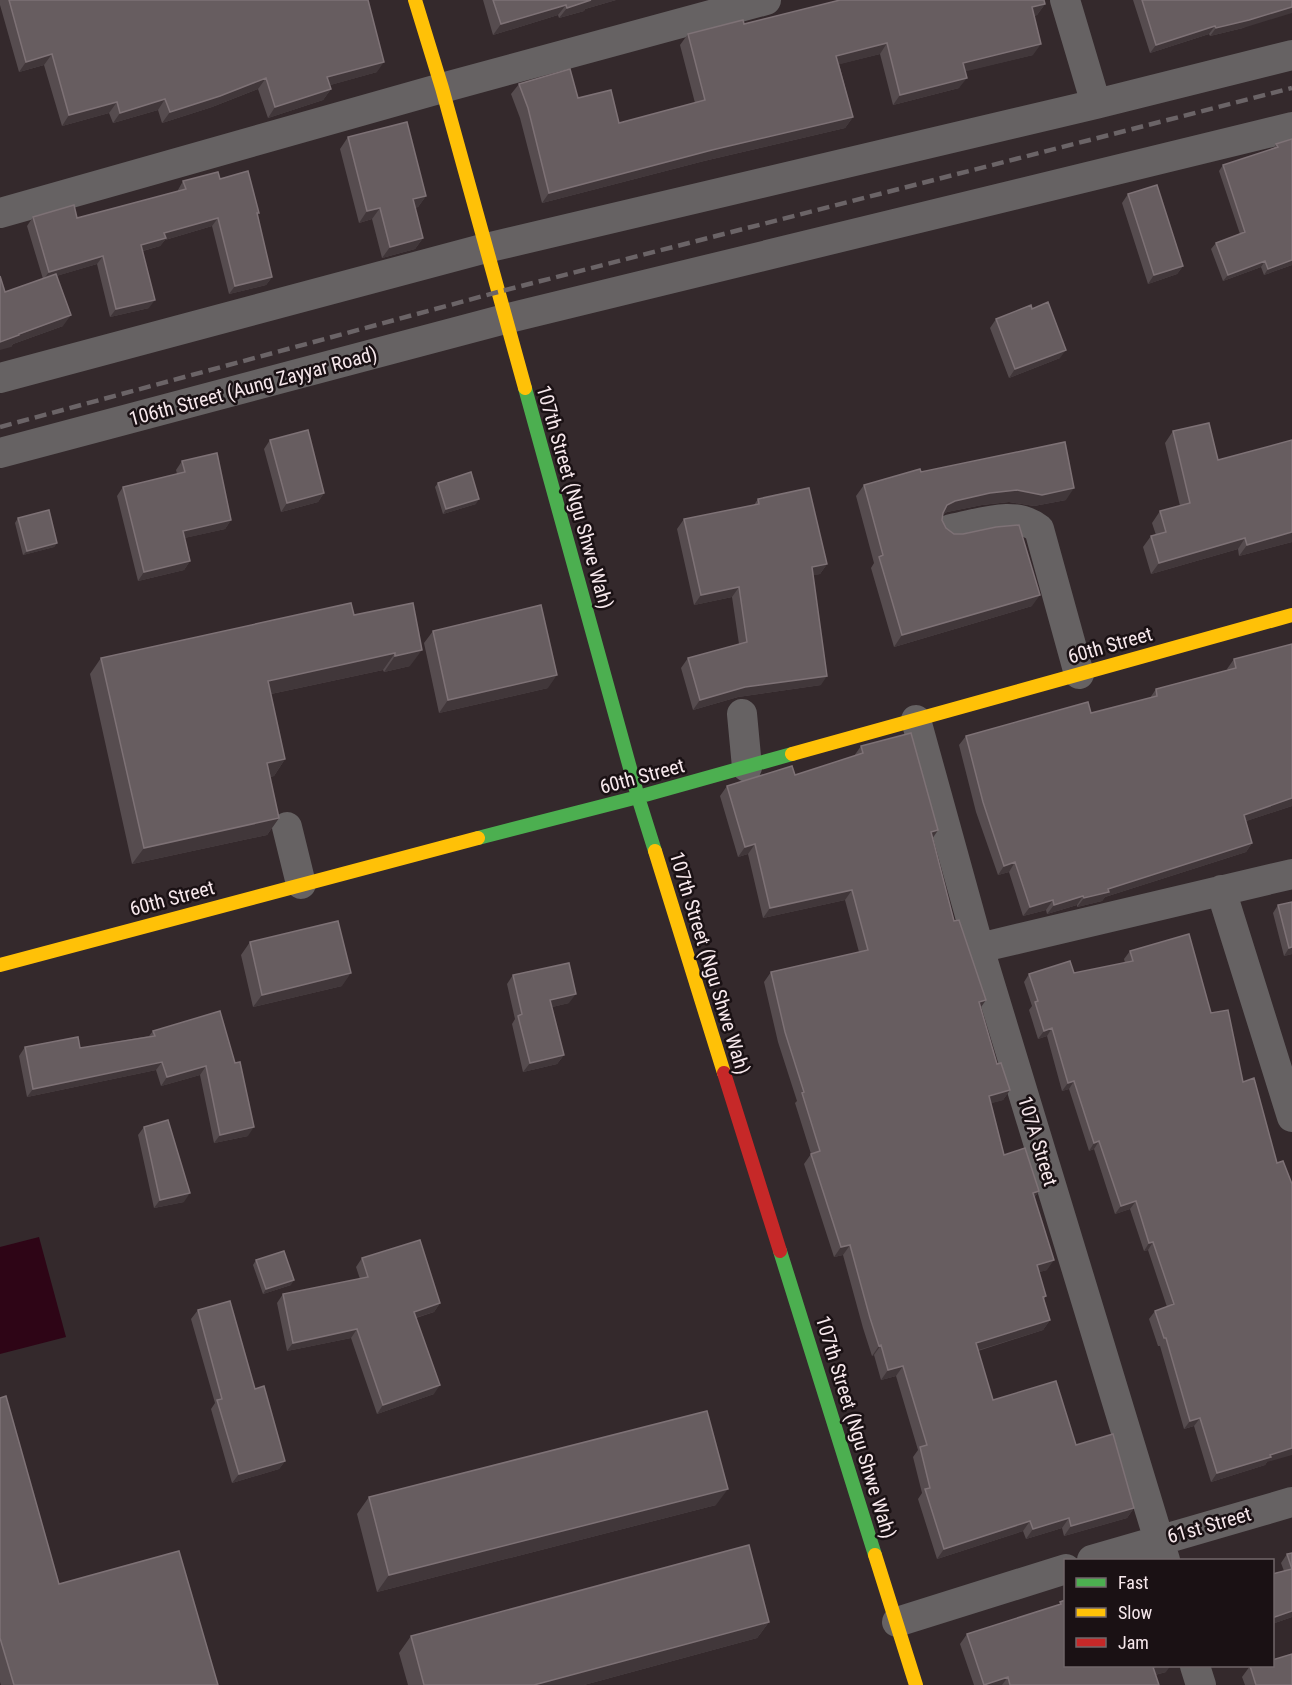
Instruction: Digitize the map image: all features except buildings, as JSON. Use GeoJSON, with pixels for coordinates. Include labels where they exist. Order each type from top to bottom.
{"type":"FeatureCollection","features":[{"type":"Feature","properties":{"kind":"street","name":"107th Street (Ngu Shwe Wah)"},"geometry":{"type":"LineString","coordinates":[[415,0],[442,88],[638,797],[916,1685]]}},
{"type":"Feature","properties":{"kind":"street"},"geometry":{"type":"LineString","coordinates":[[0,213],[442,88],[766,0]]}},
{"type":"Feature","properties":{"kind":"street"},"geometry":{"type":"LineString","coordinates":[[1065,0],[1096,104]]}},
{"type":"Feature","properties":{"kind":"street"},"geometry":{"type":"LineString","coordinates":[[0,378],[486,248],[1096,104],[1292,54]]}},
{"type":"Feature","properties":{"kind":"street","name":"106th Street (Aung Zayyar Road)"},"geometry":{"type":"LineString","coordinates":[[0,453],[505,319],[1292,127]]}},
{"type":"Feature","properties":{"kind":"street"},"geometry":{"type":"LineString","coordinates":[[951,529],[1011,518],[1030,521],[1039,529],[1079,674]]}},
{"type":"Feature","properties":{"kind":"street","name":"60th Street"},"geometry":{"type":"LineString","coordinates":[[0,965],[638,797],[1292,615]]}},
{"type":"Feature","properties":{"kind":"street"},"geometry":{"type":"LineString","coordinates":[[742,714],[747,767]]}},
{"type":"Feature","properties":{"kind":"street","name":"107A Street"},"geometry":{"type":"LineString","coordinates":[[916,720],[979,948],[1162,1550]]}},
{"type":"Feature","properties":{"kind":"street"},"geometry":{"type":"LineString","coordinates":[[287,827],[301,884]]}},
{"type":"Feature","properties":{"kind":"street"},"geometry":{"type":"LineString","coordinates":[[979,948],[1292,874]]}},
{"type":"Feature","properties":{"kind":"street"},"geometry":{"type":"LineString","coordinates":[[1221,890],[1292,1116]]}},
{"type":"Feature","properties":{"kind":"street","name":"61st Street"},"geometry":{"type":"LineString","coordinates":[[1099,1559],[1162,1550],[1292,1502]]}},
{"type":"Feature","properties":{"kind":"street"},"geometry":{"type":"LineString","coordinates":[[897,1622],[1064,1569]]}},
{"type":"Feature","properties":{"kind":"street"},"geometry":{"type":"LineString","coordinates":[[1196,1667],[1200,1685]]}},
{"type":"Feature","properties":{"kind":"shaded area"},"geometry":{"type":"Polygon","coordinates":[[[39,1237],[66,1337],[0,1354],[0,1247],[39,1237]]]}},
{"type":"Feature","properties":{"kind":"railway"},"geometry":{"type":"LineString","coordinates":[[0,427],[498,292],[1292,88]]}},
{"type":"Feature","properties":{"kind":"traffic: fast"},"geometry":{"type":"LineString","coordinates":[[525,388],[655,851]]}},
{"type":"Feature","properties":{"kind":"traffic: fast"},"geometry":{"type":"LineString","coordinates":[[478,838],[792,754]]}},
{"type":"Feature","properties":{"kind":"traffic: fast"},"geometry":{"type":"LineString","coordinates":[[780,1251],[875,1555]]}},
{"type":"Feature","properties":{"kind":"traffic: slow"},"geometry":{"type":"LineString","coordinates":[[415,0],[442,88],[525,388]]}},
{"type":"Feature","properties":{"kind":"traffic: slow"},"geometry":{"type":"LineString","coordinates":[[792,754],[1292,615]]}},
{"type":"Feature","properties":{"kind":"traffic: slow"},"geometry":{"type":"LineString","coordinates":[[0,965],[478,838]]}},
{"type":"Feature","properties":{"kind":"traffic: slow"},"geometry":{"type":"LineString","coordinates":[[655,851],[724,1073]]}},
{"type":"Feature","properties":{"kind":"traffic: slow"},"geometry":{"type":"LineString","coordinates":[[875,1555],[916,1685]]}},
{"type":"Feature","properties":{"kind":"traffic: jam"},"geometry":{"type":"LineString","coordinates":[[724,1073],[780,1251]]}}]}
